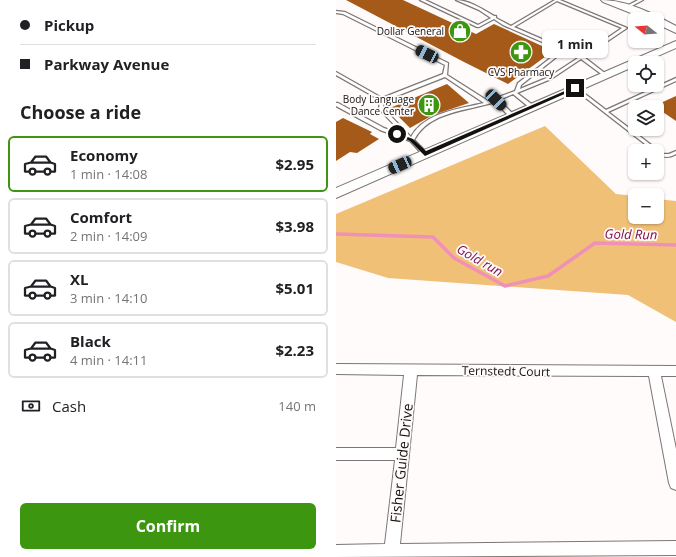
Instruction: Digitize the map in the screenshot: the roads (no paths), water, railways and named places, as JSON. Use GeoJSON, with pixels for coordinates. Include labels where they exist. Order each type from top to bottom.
{"type":"FeatureCollection","features":[{"type":"Feature","properties":{"kind":"main road"},"geometry":{"type":"LineString","coordinates":[[606,0],[639,12]]}},
{"type":"Feature","properties":{"kind":"main road"},"geometry":{"type":"LineString","coordinates":[[664,23],[676,30]]}},
{"type":"Feature","properties":{"kind":"main road"},"geometry":{"type":"LineString","coordinates":[[336,193],[676,44]]}},
{"type":"Feature","properties":{"kind":"street","name":"Ternstedt Court"},"geometry":{"type":"LineString","coordinates":[[336,369],[676,371]]}},
{"type":"Feature","properties":{"kind":"street","name":"Fisher Guide Drive"},"geometry":{"type":"LineString","coordinates":[[391,554],[411,370]]}},
{"type":"Feature","properties":{"kind":"street"},"geometry":{"type":"LineString","coordinates":[[654,372],[676,483]]}},
{"type":"Feature","properties":{"kind":"street"},"geometry":{"type":"LineString","coordinates":[[336,454],[402,454]]}},
{"type":"Feature","properties":{"kind":"street"},"geometry":{"type":"LineString","coordinates":[[336,552],[391,554],[676,548]]}},
{"type":"Feature","properties":{"kind":"lane"},"geometry":{"type":"LineString","coordinates":[[422,0],[478,26],[495,17]]}},
{"type":"Feature","properties":{"kind":"lane"},"geometry":{"type":"LineString","coordinates":[[458,0],[495,17],[512,27],[582,58],[605,75]]}},
{"type":"Feature","properties":{"kind":"lane"},"geometry":{"type":"LineString","coordinates":[[412,140],[419,129],[433,120],[452,112],[496,100],[550,78],[625,28],[557,0],[512,27]]}},
{"type":"Feature","properties":{"kind":"lane"},"geometry":{"type":"LineString","coordinates":[[627,7],[641,0]]}},
{"type":"Feature","properties":{"kind":"lane"},"geometry":{"type":"LineString","coordinates":[[336,12],[344,13],[447,64],[445,75]]}},
{"type":"Feature","properties":{"kind":"lane"},"geometry":{"type":"LineString","coordinates":[[516,92],[519,84],[563,50]]}},
{"type":"Feature","properties":{"kind":"lane"},"geometry":{"type":"LineString","coordinates":[[336,73],[382,100]]}},
{"type":"Feature","properties":{"kind":"lane"},"geometry":{"type":"LineString","coordinates":[[382,100],[445,75]]}},
{"type":"Feature","properties":{"kind":"lane"},"geometry":{"type":"LineString","coordinates":[[445,75],[487,103]]}},
{"type":"Feature","properties":{"kind":"lane"},"geometry":{"type":"LineString","coordinates":[[606,111],[676,80]]}},
{"type":"Feature","properties":{"kind":"lane"},"geometry":{"type":"LineString","coordinates":[[575,88],[662,154],[670,156],[676,152]]}},
{"type":"Feature","properties":{"kind":"lane"},"geometry":{"type":"LineString","coordinates":[[516,92],[532,107]]}},
{"type":"Feature","properties":{"kind":"lane"},"geometry":{"type":"LineString","coordinates":[[382,100],[382,108],[425,154]]}},
{"type":"Feature","properties":{"kind":"lane"},"geometry":{"type":"LineString","coordinates":[[496,100],[512,116]]}},
{"type":"Feature","properties":{"kind":"lane"},"geometry":{"type":"LineString","coordinates":[[336,104],[382,129],[412,140]]}},
{"type":"Feature","properties":{"kind":"lane"},"geometry":{"type":"LineString","coordinates":[[336,110],[342,107]]}},
{"type":"Feature","properties":{"kind":"waterway","name":"Gold run"},"geometry":{"type":"LineString","coordinates":[[336,234],[433,237],[454,258],[505,286],[548,276],[595,243],[676,245]]}},
{"type":"Feature","properties":{"kind":"place","name":"Dollar General"},"geometry":{"type":"Point","coordinates":[460,31]}},
{"type":"Feature","properties":{"kind":"place","name":"CVS Pharmacy"},"geometry":{"type":"Point","coordinates":[521,52]}},
{"type":"Feature","properties":{"kind":"place","name":"Body Language Dance Center"},"geometry":{"type":"Point","coordinates":[429,105]}},
{"type":"Feature","properties":{"kind":"water label","name":"Gold Run"},"geometry":{"type":"Point","coordinates":[631,234]}}]}
